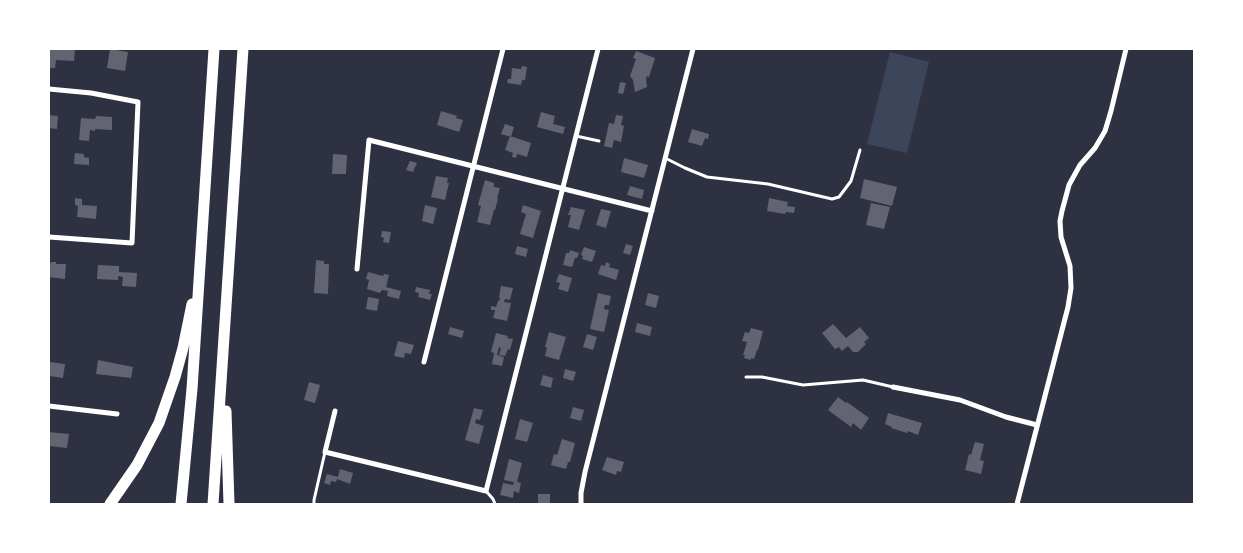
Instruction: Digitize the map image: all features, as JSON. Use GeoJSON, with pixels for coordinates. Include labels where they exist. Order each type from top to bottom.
{"type":"FeatureCollection","features":[{"type":"Feature","properties":{"kind":"highway"},"geometry":{"type":"LineString","coordinates":[[181,504],[192,389],[214,49]]}},
{"type":"Feature","properties":{"kind":"highway"},"geometry":{"type":"LineString","coordinates":[[213,504],[243,49]]}},
{"type":"Feature","properties":{"kind":"highway"},"geometry":{"type":"LineString","coordinates":[[110,504],[138,465],[167,400],[183,348],[201,260]]}},
{"type":"Feature","properties":{"kind":"highway"},"geometry":{"type":"LineString","coordinates":[[224,354],[229,504]]}},
{"type":"Feature","properties":{"kind":"street"},"geometry":{"type":"LineString","coordinates":[[424,362],[503,49]]}},
{"type":"Feature","properties":{"kind":"street"},"geometry":{"type":"LineString","coordinates":[[335,411],[326,452],[486,491],[598,49]]}},
{"type":"Feature","properties":{"kind":"street"},"geometry":{"type":"LineString","coordinates":[[581,504],[585,472],[693,49]]}},
{"type":"Feature","properties":{"kind":"street"},"geometry":{"type":"LineString","coordinates":[[1017,504],[1071,288],[1070,266],[1061,237],[1060,221],[1062,211],[1074,174],[1095,148],[1105,131],[1126,49]]}},
{"type":"Feature","properties":{"kind":"street"},"geometry":{"type":"LineString","coordinates":[[49,89],[91,93],[138,102],[132,243],[49,237]]}},
{"type":"Feature","properties":{"kind":"street"},"geometry":{"type":"LineString","coordinates":[[357,269],[369,140],[652,211]]}},
{"type":"Feature","properties":{"kind":"street"},"geometry":{"type":"LineString","coordinates":[[893,387],[960,400],[1006,417],[1037,425]]}},
{"type":"Feature","properties":{"kind":"street"},"geometry":{"type":"LineString","coordinates":[[49,406],[117,414]]}},
{"type":"Feature","properties":{"kind":"lane"},"geometry":{"type":"LineString","coordinates":[[576,136],[599,141]]}},
{"type":"Feature","properties":{"kind":"lane"},"geometry":{"type":"LineString","coordinates":[[665,158],[708,177],[768,184],[832,199],[840,197],[851,181],[860,150]]}},
{"type":"Feature","properties":{"kind":"lane"},"geometry":{"type":"LineString","coordinates":[[746,377],[762,377],[803,385],[864,380],[893,387]]}},
{"type":"Feature","properties":{"kind":"lane"},"geometry":{"type":"LineString","coordinates":[[314,504],[326,452]]}},
{"type":"Feature","properties":{"kind":"lane"},"geometry":{"type":"LineString","coordinates":[[486,491],[495,504]]}},
{"type":"Feature","properties":{"kind":"shaded area"},"geometry":{"type":"Polygon","coordinates":[[[890,52],[929,62],[907,153],[867,144],[890,52]]]}},
{"type":"Feature","properties":{"kind":"building"},"geometry":{"type":"Polygon","coordinates":[[[49,49],[75,50],[74,61],[56,60],[55,68],[49,68],[49,49]]]}},
{"type":"Feature","properties":{"kind":"building"},"geometry":{"type":"Polygon","coordinates":[[[110,49],[128,52],[125,71],[107,68],[110,49]]]}},
{"type":"Feature","properties":{"kind":"building"},"geometry":{"type":"Polygon","coordinates":[[[636,51],[655,58],[649,77],[647,76],[646,79],[647,87],[635,92],[633,80],[630,76],[636,59],[633,58],[636,51]]]}},
{"type":"Feature","properties":{"kind":"building"},"geometry":{"type":"Polygon","coordinates":[[[522,66],[527,67],[525,80],[522,80],[521,85],[507,83],[508,79],[511,79],[512,68],[521,69],[522,66]]]}},
{"type":"Feature","properties":{"kind":"building"},"geometry":{"type":"Polygon","coordinates":[[[620,82],[626,83],[623,94],[618,93],[620,82]]]}},
{"type":"Feature","properties":{"kind":"building"},"geometry":{"type":"Polygon","coordinates":[[[441,111],[463,120],[459,132],[437,125],[441,111]]]}},
{"type":"Feature","properties":{"kind":"building"},"geometry":{"type":"Polygon","coordinates":[[[541,112],[555,116],[553,124],[565,127],[563,134],[537,127],[541,112]]]}},
{"type":"Feature","properties":{"kind":"building"},"geometry":{"type":"Polygon","coordinates":[[[49,115],[58,116],[57,129],[49,128],[49,115]]]}},
{"type":"Feature","properties":{"kind":"building"},"geometry":{"type":"Polygon","coordinates":[[[616,115],[623,116],[621,125],[624,126],[621,142],[614,140],[612,148],[604,146],[609,123],[614,124],[616,115]]]}},
{"type":"Feature","properties":{"kind":"building"},"geometry":{"type":"Polygon","coordinates":[[[96,116],[112,117],[112,130],[90,130],[89,141],[79,140],[81,118],[95,119],[96,116]]]}},
{"type":"Feature","properties":{"kind":"building"},"geometry":{"type":"Polygon","coordinates":[[[505,124],[514,127],[511,137],[501,134],[505,124]]]}},
{"type":"Feature","properties":{"kind":"building"},"geometry":{"type":"Polygon","coordinates":[[[692,129],[709,134],[708,139],[705,138],[702,146],[688,142],[692,129]]]}},
{"type":"Feature","properties":{"kind":"building"},"geometry":{"type":"Polygon","coordinates":[[[510,136],[531,143],[527,157],[517,154],[516,158],[512,157],[513,153],[505,150],[510,136]]]}},
{"type":"Feature","properties":{"kind":"building"},"geometry":{"type":"Polygon","coordinates":[[[75,153],[84,154],[84,157],[89,158],[89,165],[74,164],[75,153]]]}},
{"type":"Feature","properties":{"kind":"building"},"geometry":{"type":"Polygon","coordinates":[[[333,154],[347,155],[346,174],[332,174],[333,154]]]}},
{"type":"Feature","properties":{"kind":"building"},"geometry":{"type":"Polygon","coordinates":[[[624,158],[648,165],[644,178],[621,172],[624,158]]]}},
{"type":"Feature","properties":{"kind":"building"},"geometry":{"type":"Polygon","coordinates":[[[410,161],[417,163],[413,172],[406,170],[410,161]]]}},
{"type":"Feature","properties":{"kind":"building"},"geometry":{"type":"Polygon","coordinates":[[[436,176],[448,178],[447,183],[449,183],[445,200],[431,197],[436,176]]]}},
{"type":"Feature","properties":{"kind":"building"},"geometry":{"type":"Polygon","coordinates":[[[864,179],[897,187],[892,206],[860,198],[864,179]]]}},
{"type":"Feature","properties":{"kind":"building"},"geometry":{"type":"Polygon","coordinates":[[[485,180],[494,183],[494,187],[500,188],[490,225],[477,222],[481,206],[478,205],[485,180]]]}},
{"type":"Feature","properties":{"kind":"building"},"geometry":{"type":"Polygon","coordinates":[[[630,186],[644,190],[642,199],[627,195],[630,186]]]}},
{"type":"Feature","properties":{"kind":"building"},"geometry":{"type":"Polygon","coordinates":[[[75,198],[82,199],[82,205],[97,206],[96,219],[77,217],[78,206],[75,205],[75,198]]]}},
{"type":"Feature","properties":{"kind":"building"},"geometry":{"type":"Polygon","coordinates":[[[769,198],[788,202],[787,206],[795,207],[794,213],[786,212],[785,214],[767,211],[769,198]]]}},
{"type":"Feature","properties":{"kind":"building"},"geometry":{"type":"Polygon","coordinates":[[[871,203],[890,207],[884,229],[866,225],[871,203]]]}},
{"type":"Feature","properties":{"kind":"building"},"geometry":{"type":"Polygon","coordinates":[[[425,205],[437,208],[433,224],[422,221],[425,205]]]}},
{"type":"Feature","properties":{"kind":"building"},"geometry":{"type":"Polygon","coordinates":[[[523,205],[541,211],[533,238],[520,234],[526,214],[521,212],[523,205]]]}},
{"type":"Feature","properties":{"kind":"building"},"geometry":{"type":"Polygon","coordinates":[[[571,207],[585,210],[579,230],[568,227],[571,215],[568,215],[571,207]]]}},
{"type":"Feature","properties":{"kind":"building"},"geometry":{"type":"Polygon","coordinates":[[[601,209],[611,211],[606,228],[596,225],[601,209]]]}},
{"type":"Feature","properties":{"kind":"building"},"geometry":{"type":"Polygon","coordinates":[[[382,231],[391,232],[389,243],[383,242],[384,238],[381,237],[382,231]]]}},
{"type":"Feature","properties":{"kind":"building"},"geometry":{"type":"Polygon","coordinates":[[[626,244],[633,246],[630,255],[623,253],[626,244]]]}},
{"type":"Feature","properties":{"kind":"building"},"geometry":{"type":"Polygon","coordinates":[[[517,246],[528,249],[526,257],[515,254],[517,246]]]}},
{"type":"Feature","properties":{"kind":"building"},"geometry":{"type":"Polygon","coordinates":[[[584,247],[596,251],[592,262],[582,259],[583,256],[581,255],[584,247]]]}},
{"type":"Feature","properties":{"kind":"building"},"geometry":{"type":"Polygon","coordinates":[[[570,250],[579,253],[572,267],[563,265],[566,253],[569,253],[570,250]]]}},
{"type":"Feature","properties":{"kind":"building"},"geometry":{"type":"Polygon","coordinates":[[[316,260],[329,264],[328,294],[314,293],[316,260]]]}},
{"type":"Feature","properties":{"kind":"building"},"geometry":{"type":"Polygon","coordinates":[[[606,262],[610,264],[609,267],[619,270],[616,280],[598,274],[601,265],[605,266],[606,262]]]}},
{"type":"Feature","properties":{"kind":"building"},"geometry":{"type":"Polygon","coordinates":[[[49,263],[66,264],[65,279],[49,277],[49,263]]]}},
{"type":"Feature","properties":{"kind":"building"},"geometry":{"type":"Polygon","coordinates":[[[98,265],[119,266],[119,272],[137,273],[136,287],[122,286],[123,277],[118,276],[118,280],[97,279],[98,265]]]}},
{"type":"Feature","properties":{"kind":"building"},"geometry":{"type":"Polygon","coordinates":[[[368,272],[383,276],[384,274],[389,275],[386,287],[401,291],[399,299],[387,296],[388,291],[382,290],[380,293],[367,289],[369,280],[366,279],[368,272]]]}},
{"type":"Feature","properties":{"kind":"building"},"geometry":{"type":"Polygon","coordinates":[[[559,274],[572,278],[568,292],[558,289],[560,283],[556,282],[559,274]]]}},
{"type":"Feature","properties":{"kind":"building"},"geometry":{"type":"Polygon","coordinates":[[[501,286],[513,288],[510,300],[505,299],[504,302],[511,303],[507,321],[493,318],[495,310],[491,310],[491,306],[496,307],[499,301],[501,286]]]}},
{"type":"Feature","properties":{"kind":"building"},"geometry":{"type":"Polygon","coordinates":[[[416,287],[430,290],[429,294],[432,294],[430,300],[418,297],[419,293],[415,292],[416,287]]]}},
{"type":"Feature","properties":{"kind":"building"},"geometry":{"type":"Polygon","coordinates":[[[598,293],[611,296],[609,305],[605,305],[604,309],[609,310],[604,332],[590,329],[598,293]]]}},
{"type":"Feature","properties":{"kind":"building"},"geometry":{"type":"Polygon","coordinates":[[[648,293],[659,296],[656,308],[645,305],[648,293]]]}},
{"type":"Feature","properties":{"kind":"building"},"geometry":{"type":"Polygon","coordinates":[[[368,297],[379,299],[377,311],[366,309],[368,297]]]}},
{"type":"Feature","properties":{"kind":"building"},"geometry":{"type":"Polygon","coordinates":[[[637,323],[652,327],[650,336],[635,332],[637,323]]]}},
{"type":"Feature","properties":{"kind":"building"},"geometry":{"type":"Polygon","coordinates":[[[833,324],[846,338],[860,327],[869,338],[858,352],[853,352],[848,346],[842,351],[839,347],[835,349],[822,333],[833,324]]]}},
{"type":"Feature","properties":{"kind":"building"},"geometry":{"type":"Polygon","coordinates":[[[450,327],[464,331],[462,338],[448,334],[450,327]]]}},
{"type":"Feature","properties":{"kind":"building"},"geometry":{"type":"Polygon","coordinates":[[[751,328],[763,331],[758,350],[754,359],[751,358],[751,360],[744,358],[745,355],[743,355],[747,342],[742,341],[745,332],[749,333],[751,328]]]}},
{"type":"Feature","properties":{"kind":"building"},"geometry":{"type":"Polygon","coordinates":[[[549,332],[566,337],[559,360],[545,356],[549,332]]]}},
{"type":"Feature","properties":{"kind":"building"},"geometry":{"type":"Polygon","coordinates":[[[496,333],[513,339],[510,350],[508,349],[505,356],[499,355],[501,348],[499,347],[497,355],[504,357],[502,366],[492,364],[494,353],[491,352],[496,333]]]}},
{"type":"Feature","properties":{"kind":"building"},"geometry":{"type":"Polygon","coordinates":[[[587,334],[597,337],[593,350],[583,347],[587,334]]]}},
{"type":"Feature","properties":{"kind":"building"},"geometry":{"type":"Polygon","coordinates":[[[398,341],[414,345],[411,354],[405,353],[404,358],[394,356],[398,341]]]}},
{"type":"Feature","properties":{"kind":"building"},"geometry":{"type":"Polygon","coordinates":[[[98,360],[133,367],[131,378],[96,374],[98,360]]]}},
{"type":"Feature","properties":{"kind":"building"},"geometry":{"type":"Polygon","coordinates":[[[49,362],[65,364],[63,378],[49,376],[49,362]]]}},
{"type":"Feature","properties":{"kind":"building"},"geometry":{"type":"Polygon","coordinates":[[[565,369],[576,372],[573,381],[563,378],[565,369]]]}},
{"type":"Feature","properties":{"kind":"building"},"geometry":{"type":"Polygon","coordinates":[[[543,375],[553,378],[551,388],[540,385],[543,375]]]}},
{"type":"Feature","properties":{"kind":"building"},"geometry":{"type":"Polygon","coordinates":[[[309,382],[320,385],[315,403],[304,400],[309,382]]]}},
{"type":"Feature","properties":{"kind":"building"},"geometry":{"type":"Polygon","coordinates":[[[838,397],[869,418],[861,430],[853,423],[851,427],[828,410],[838,397]]]}},
{"type":"Feature","properties":{"kind":"building"},"geometry":{"type":"Polygon","coordinates":[[[573,407],[584,410],[581,421],[570,418],[573,407]]]}},
{"type":"Feature","properties":{"kind":"building"},"geometry":{"type":"Polygon","coordinates":[[[474,408],[483,410],[480,420],[476,419],[475,423],[484,426],[479,444],[465,440],[474,408]]]}},
{"type":"Feature","properties":{"kind":"building"},"geometry":{"type":"Polygon","coordinates":[[[888,413],[922,423],[918,435],[891,428],[885,424],[888,413]]]}},
{"type":"Feature","properties":{"kind":"building"},"geometry":{"type":"Polygon","coordinates":[[[520,419],[533,423],[527,442],[515,439],[520,419]]]}},
{"type":"Feature","properties":{"kind":"building"},"geometry":{"type":"Polygon","coordinates":[[[49,432],[69,434],[67,448],[49,446],[49,432]]]}},
{"type":"Feature","properties":{"kind":"building"},"geometry":{"type":"Polygon","coordinates":[[[562,439],[575,443],[566,469],[551,465],[554,454],[557,455],[562,439]]]}},
{"type":"Feature","properties":{"kind":"building"},"geometry":{"type":"Polygon","coordinates":[[[975,442],[984,444],[980,460],[984,461],[981,474],[965,470],[969,454],[971,455],[975,442]]]}},
{"type":"Feature","properties":{"kind":"building"},"geometry":{"type":"Polygon","coordinates":[[[607,457],[624,462],[621,472],[617,471],[616,475],[602,470],[607,457]]]}},
{"type":"Feature","properties":{"kind":"building"},"geometry":{"type":"Polygon","coordinates":[[[509,459],[522,463],[517,482],[521,483],[519,493],[514,491],[513,498],[500,495],[503,483],[513,485],[514,482],[504,480],[509,459]]]}},
{"type":"Feature","properties":{"kind":"building"},"geometry":{"type":"Polygon","coordinates":[[[340,469],[353,473],[350,484],[337,479],[336,482],[331,481],[330,485],[324,483],[327,474],[338,477],[340,469]]]}},
{"type":"Feature","properties":{"kind":"building"},"geometry":{"type":"Polygon","coordinates":[[[538,494],[550,494],[550,504],[538,504],[538,494]]]}}]}
